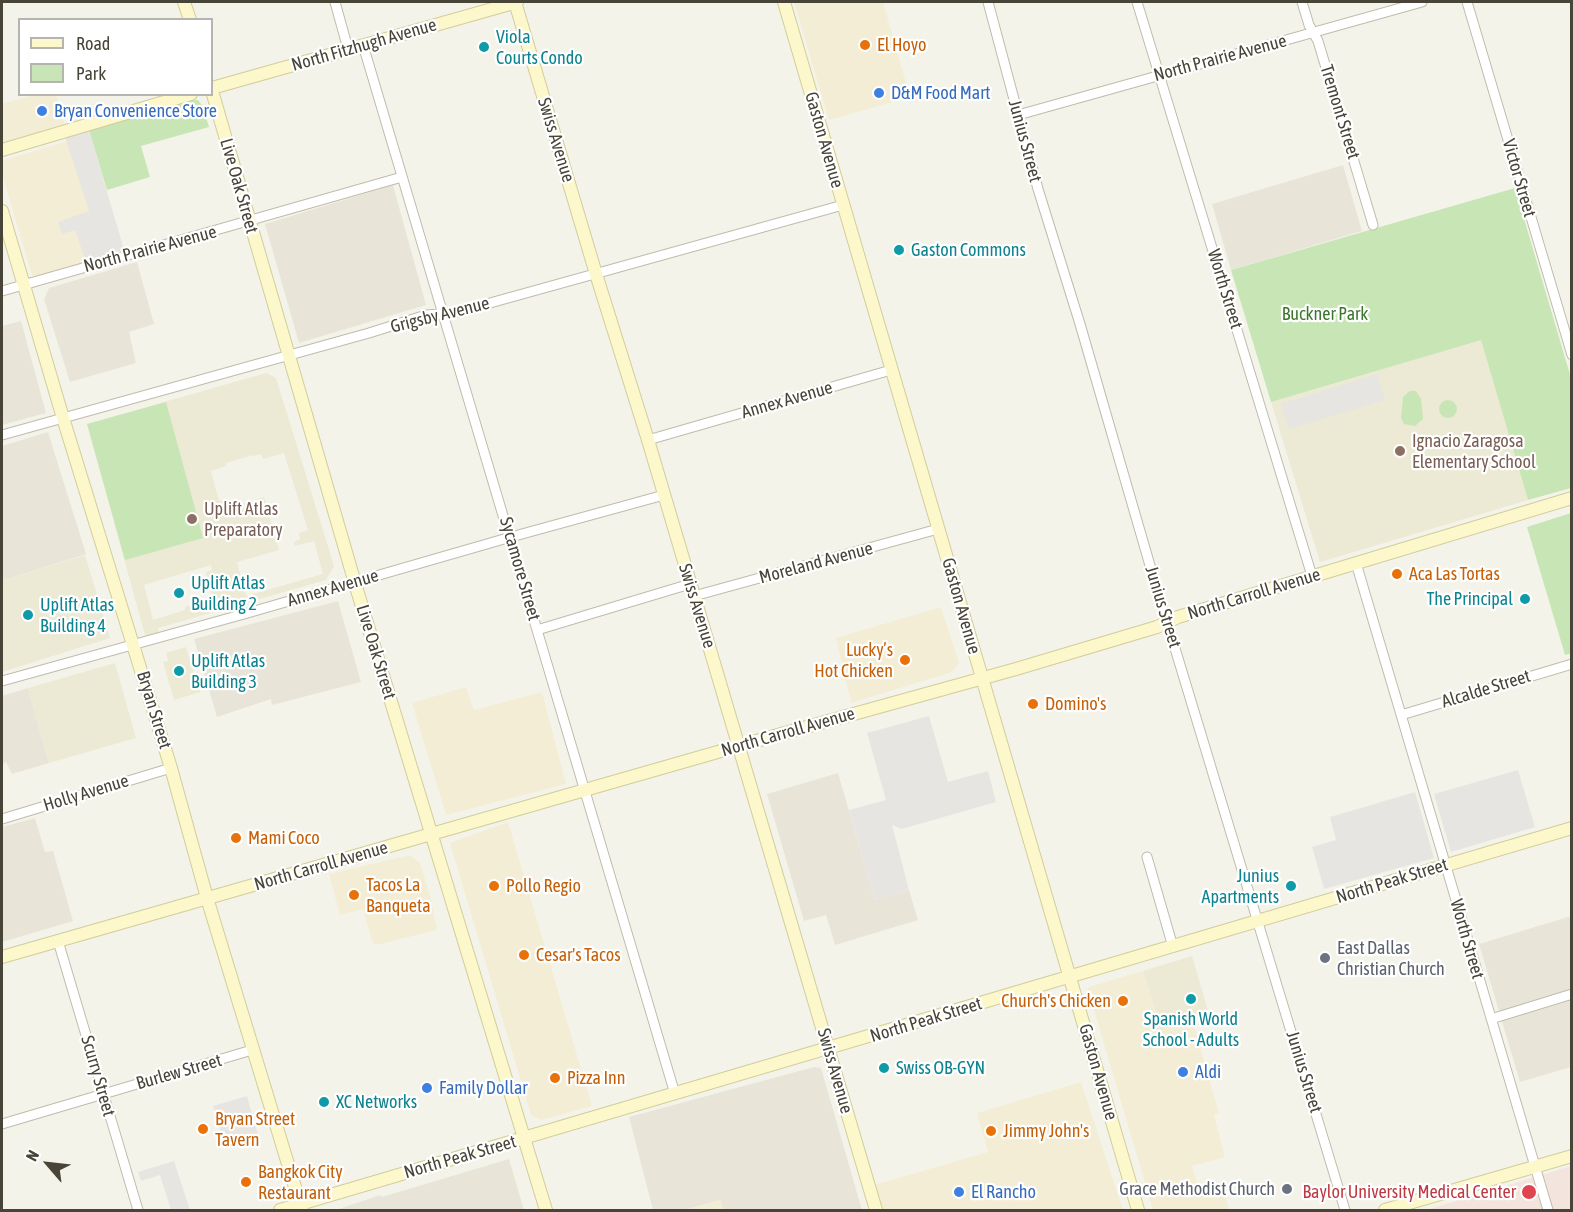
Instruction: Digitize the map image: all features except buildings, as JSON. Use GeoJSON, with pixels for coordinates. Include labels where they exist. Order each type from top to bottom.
{"type":"FeatureCollection","features":[{"type":"Feature","properties":{"kind":"street"},"geometry":{"type":"LineString","coordinates":[[184,2],[189,18]]}},
{"type":"Feature","properties":{"kind":"street"},"geometry":{"type":"LineString","coordinates":[[335,2],[348,49]]}},
{"type":"Feature","properties":{"kind":"street","name":"North Fitzhugh Avenue"},"geometry":{"type":"LineString","coordinates":[[213,90],[516,2]]}},
{"type":"Feature","properties":{"kind":"street","name":"Swiss Avenue"},"geometry":{"type":"LineString","coordinates":[[516,2],[876,1210]]}},
{"type":"Feature","properties":{"kind":"street","name":"Gaston Avenue"},"geometry":{"type":"LineString","coordinates":[[784,2],[1138,1210]]}},
{"type":"Feature","properties":{"kind":"street","name":"Junius Street"},"geometry":{"type":"LineString","coordinates":[[988,2],[1018,116],[1167,621],[1345,1210]]}},
{"type":"Feature","properties":{"kind":"street","name":"Worth Street"},"geometry":{"type":"LineString","coordinates":[[1137,2],[1312,576]]}},
{"type":"Feature","properties":{"kind":"street","name":"Tremont Street"},"geometry":{"type":"LineString","coordinates":[[1302,2],[1318,41],[1373,225]]}},
{"type":"Feature","properties":{"kind":"street","name":"North Prairie Avenue"},"geometry":{"type":"LineString","coordinates":[[1018,116],[1146,78],[1422,2]]}},
{"type":"Feature","properties":{"kind":"street","name":"Victor Street"},"geometry":{"type":"LineString","coordinates":[[1467,2],[1572,355]]}},
{"type":"Feature","properties":{"kind":"street","name":"Sycamore Street"},"geometry":{"type":"LineString","coordinates":[[363,45],[675,1094]]}},
{"type":"Feature","properties":{"kind":"street","name":"Live Oak Street"},"geometry":{"type":"LineString","coordinates":[[213,94],[355,582],[546,1210]]}},
{"type":"Feature","properties":{"kind":"street"},"geometry":{"type":"LineString","coordinates":[[2,150],[183,96]]}},
{"type":"Feature","properties":{"kind":"street","name":"North Prairie Avenue"},"geometry":{"type":"LineString","coordinates":[[2,291],[402,177]]}},
{"type":"Feature","properties":{"kind":"street","name":"Grigsby Avenue"},"geometry":{"type":"LineString","coordinates":[[2,435],[426,315],[454,313],[843,205]]}},
{"type":"Feature","properties":{"kind":"street","name":"Bryan Street"},"geometry":{"type":"LineString","coordinates":[[2,211],[63,418],[134,644],[252,1050],[301,1208]]}},
{"type":"Feature","properties":{"kind":"street","name":"Annex Avenue"},"geometry":{"type":"LineString","coordinates":[[648,440],[891,370]]}},
{"type":"Feature","properties":{"kind":"street","name":"Annex Avenue"},"geometry":{"type":"LineString","coordinates":[[2,681],[664,495]]}},
{"type":"Feature","properties":{"kind":"street","name":"North Carroll Avenue"},"geometry":{"type":"LineString","coordinates":[[2,957],[1157,627],[1167,621],[1572,498]]}},
{"type":"Feature","properties":{"kind":"street","name":"Moreland Avenue"},"geometry":{"type":"LineString","coordinates":[[537,630],[938,529]]}},
{"type":"Feature","properties":{"kind":"street","name":"Worth Street"},"geometry":{"type":"LineString","coordinates":[[1356,563],[1548,1210]]}},
{"type":"Feature","properties":{"kind":"street","name":"Alcalde Street"},"geometry":{"type":"LineString","coordinates":[[1401,715],[1572,664]]}},
{"type":"Feature","properties":{"kind":"street","name":"Holly Avenue"},"geometry":{"type":"LineString","coordinates":[[2,819],[171,768]]}},
{"type":"Feature","properties":{"kind":"street","name":"North Peak Street"},"geometry":{"type":"LineString","coordinates":[[280,1210],[301,1208],[525,1138],[1572,828]]}},
{"type":"Feature","properties":{"kind":"street"},"geometry":{"type":"LineString","coordinates":[[1147,857],[1173,946]]}},
{"type":"Feature","properties":{"kind":"street","name":"Scurry Street"},"geometry":{"type":"LineString","coordinates":[[58,941],[138,1210]]}},
{"type":"Feature","properties":{"kind":"street"},"geometry":{"type":"LineString","coordinates":[[1491,1019],[1572,994]]}},
{"type":"Feature","properties":{"kind":"street","name":"Burlew Street"},"geometry":{"type":"LineString","coordinates":[[2,1124],[252,1050]]}},
{"type":"Feature","properties":{"kind":"street"},"geometry":{"type":"LineString","coordinates":[[1385,1210],[1572,1156]]}},
{"type":"Feature","properties":{"kind":"shaded area"},"geometry":{"type":"Polygon","coordinates":[[[794,2],[883,2],[910,97],[829,120],[794,2]]]}},
{"type":"Feature","properties":{"kind":"shaded area"},"geometry":{"type":"Polygon","coordinates":[[[30,96],[56,96],[65,124],[2,144],[2,104],[30,96]]]}},
{"type":"Feature","properties":{"kind":"shaded area"},"geometry":{"type":"Polygon","coordinates":[[[89,130],[124,250],[86,262],[75,230],[62,234],[58,222],[89,211],[65,137],[89,130]]]}},
{"type":"Feature","properties":{"kind":"shaded area"},"geometry":{"type":"Polygon","coordinates":[[[90,134],[124,250],[38,276],[32,275],[2,174],[2,161],[90,134]]]}},
{"type":"Feature","properties":{"kind":"shaded area"},"geometry":{"type":"Polygon","coordinates":[[[1343,165],[1362,231],[1231,270],[1212,204],[1343,165]]]}},
{"type":"Feature","properties":{"kind":"shaded area"},"geometry":{"type":"Polygon","coordinates":[[[393,185],[426,305],[299,343],[265,224],[393,185]]]}},
{"type":"Feature","properties":{"kind":"shaded area"},"geometry":{"type":"Polygon","coordinates":[[[137,262],[154,324],[129,332],[136,363],[70,382],[44,299],[49,288],[137,262]]]}},
{"type":"Feature","properties":{"kind":"shaded area"},"geometry":{"type":"Polygon","coordinates":[[[21,321],[46,413],[2,425],[2,326],[21,321]]]}},
{"type":"Feature","properties":{"kind":"shaded area","name":"Ignacio Zaragosa Elementary School"},"geometry":{"type":"Polygon","coordinates":[[[1481,339],[1528,500],[1320,562],[1271,402],[1481,339]]]}},
{"type":"Feature","properties":{"kind":"shaded area","name":"Uplift Atlas Preparatory"},"geometry":{"type":"Polygon","coordinates":[[[266,373],[276,378],[334,566],[326,580],[158,628],[162,642],[148,646],[87,424],[266,373]],[[284,453],[263,459],[261,454],[253,455],[226,463],[226,466],[211,471],[219,501],[227,499],[229,507],[258,503],[257,499],[264,497],[279,550],[237,562],[246,596],[323,574],[314,541],[295,546],[294,542],[300,539],[299,533],[308,530],[284,453]],[[211,565],[144,585],[153,620],[213,599],[206,572],[212,570],[211,565]]]}},
{"type":"Feature","properties":{"kind":"shaded area"},"geometry":{"type":"Polygon","coordinates":[[[1377,374],[1385,400],[1289,429],[1281,404],[1377,374]]]}},
{"type":"Feature","properties":{"kind":"shaded area"},"geometry":{"type":"Polygon","coordinates":[[[48,432],[86,554],[4,580],[2,572],[2,446],[48,432]]]}},
{"type":"Feature","properties":{"kind":"shaded area"},"geometry":{"type":"Polygon","coordinates":[[[85,555],[110,638],[2,672],[2,572],[4,580],[85,555]]]}},
{"type":"Feature","properties":{"kind":"shaded area"},"geometry":{"type":"Polygon","coordinates":[[[338,601],[361,682],[272,705],[271,699],[217,717],[194,639],[338,601]]]}},
{"type":"Feature","properties":{"kind":"shaded area"},"geometry":{"type":"Polygon","coordinates":[[[941,607],[959,663],[952,672],[851,703],[836,638],[941,607]]]}},
{"type":"Feature","properties":{"kind":"shaded area","name":"Uplift Atlas Building 3"},"geometry":{"type":"Polygon","coordinates":[[[186,647],[200,692],[174,700],[163,662],[168,661],[166,653],[186,647]]]}},
{"type":"Feature","properties":{"kind":"shaded area"},"geometry":{"type":"Polygon","coordinates":[[[115,663],[136,738],[49,763],[28,688],[115,663]]]}},
{"type":"Feature","properties":{"kind":"shaded area"},"geometry":{"type":"Polygon","coordinates":[[[466,687],[474,710],[542,692],[566,784],[446,815],[412,703],[466,687]]]}},
{"type":"Feature","properties":{"kind":"shaded area"},"geometry":{"type":"Polygon","coordinates":[[[28,688],[49,763],[12,774],[6,762],[2,764],[2,696],[28,688]]]}},
{"type":"Feature","properties":{"kind":"shaded area"},"geometry":{"type":"Polygon","coordinates":[[[929,716],[948,782],[988,771],[996,802],[902,829],[892,825],[909,890],[875,900],[849,810],[886,800],[867,733],[929,716]]]}},
{"type":"Feature","properties":{"kind":"shaded area"},"geometry":{"type":"Polygon","coordinates":[[[1518,770],[1535,827],[1451,852],[1434,794],[1518,770]]]}},
{"type":"Feature","properties":{"kind":"shaded area"},"geometry":{"type":"Polygon","coordinates":[[[838,773],[875,900],[909,890],[918,920],[835,945],[826,915],[804,921],[767,794],[838,773]]]}},
{"type":"Feature","properties":{"kind":"shaded area"},"geometry":{"type":"Polygon","coordinates":[[[1415,792],[1434,858],[1324,889],[1312,847],[1336,840],[1330,817],[1415,792]]]}},
{"type":"Feature","properties":{"kind":"shaded area"},"geometry":{"type":"Polygon","coordinates":[[[35,818],[45,852],[53,851],[73,921],[2,942],[2,827],[35,818]]]}},
{"type":"Feature","properties":{"kind":"shaded area"},"geometry":{"type":"Polygon","coordinates":[[[508,822],[592,1106],[541,1120],[531,1115],[450,843],[508,822]]]}},
{"type":"Feature","properties":{"kind":"shaded area"},"geometry":{"type":"Polygon","coordinates":[[[410,855],[420,863],[431,899],[437,930],[376,945],[372,941],[363,909],[340,915],[329,874],[410,855]]]}},
{"type":"Feature","properties":{"kind":"shaded area"},"geometry":{"type":"Polygon","coordinates":[[[1571,916],[1571,1067],[1520,1082],[1479,944],[1571,916]]]}},
{"type":"Feature","properties":{"kind":"shaded area"},"geometry":{"type":"Polygon","coordinates":[[[1192,956],[1209,1014],[1161,1029],[1143,971],[1192,956]]]}},
{"type":"Feature","properties":{"kind":"shaded area"},"geometry":{"type":"Polygon","coordinates":[[[1143,971],[1161,1028],[1192,1019],[1219,1113],[1214,1115],[1225,1157],[1192,1166],[1199,1188],[1221,1182],[1229,1210],[1153,1210],[1088,990],[1089,987],[1143,971]]]}},
{"type":"Feature","properties":{"kind":"shaded area"},"geometry":{"type":"Polygon","coordinates":[[[814,1067],[821,1068],[862,1210],[723,1210],[720,1200],[685,1210],[653,1210],[629,1117],[814,1067]]]}},
{"type":"Feature","properties":{"kind":"shaded area"},"geometry":{"type":"Polygon","coordinates":[[[1081,1082],[1123,1210],[882,1210],[874,1185],[988,1152],[977,1113],[1081,1082]]]}},
{"type":"Feature","properties":{"kind":"shaded area"},"geometry":{"type":"Polygon","coordinates":[[[247,1096],[258,1135],[225,1145],[213,1106],[247,1096]]]}},
{"type":"Feature","properties":{"kind":"shaded area"},"geometry":{"type":"Polygon","coordinates":[[[509,1159],[524,1210],[336,1210],[380,1195],[382,1197],[509,1159]]]}},
{"type":"Feature","properties":{"kind":"shaded area"},"geometry":{"type":"Polygon","coordinates":[[[174,1161],[190,1210],[171,1210],[160,1175],[141,1181],[138,1172],[174,1161]]]}},
{"type":"Feature","properties":{"kind":"shaded area","name":"Baylor University Medical Center"},"geometry":{"type":"Polygon","coordinates":[[[1571,1166],[1571,1210],[1426,1210],[1545,1174],[1571,1166]]]}},
{"type":"Feature","properties":{"kind":"shaded area"},"geometry":{"type":"Polygon","coordinates":[[[720,1200],[723,1210],[685,1210],[720,1200]]]}},
{"type":"Feature","properties":{"kind":"green space"},"geometry":{"type":"Polygon","coordinates":[[[198,100],[202,105],[209,127],[141,146],[150,177],[107,190],[89,130],[198,100]]]}},
{"type":"Feature","properties":{"kind":"green space","name":"Buckner Park"},"geometry":{"type":"Polygon","coordinates":[[[1515,188],[1571,378],[1571,488],[1528,500],[1481,340],[1271,402],[1231,270],[1515,188]]]}},
{"type":"Feature","properties":{"kind":"green space"},"geometry":{"type":"Polygon","coordinates":[[[1410,391],[1416,391],[1421,399],[1423,419],[1415,426],[1404,424],[1401,418],[1403,397],[1410,391]]]}},
{"type":"Feature","properties":{"kind":"green space"},"geometry":{"type":"Polygon","coordinates":[[[1448,400],[1454,403],[1457,409],[1454,415],[1448,418],[1442,415],[1439,409],[1442,403],[1448,400]]]}},
{"type":"Feature","properties":{"kind":"green space"},"geometry":{"type":"Polygon","coordinates":[[[166,402],[203,538],[125,560],[87,424],[166,402]]]}},
{"type":"Feature","properties":{"kind":"green space"},"geometry":{"type":"Polygon","coordinates":[[[1571,513],[1572,653],[1565,655],[1527,527],[1571,513]]]}},
{"type":"Feature","properties":{"kind":"place","name":"El Hoyo"},"geometry":{"type":"Point","coordinates":[865,45]}},
{"type":"Feature","properties":{"kind":"place","name":"Viola Courts Condo"},"geometry":{"type":"Point","coordinates":[484,47]}},
{"type":"Feature","properties":{"kind":"place","name":"D&M Food Mart"},"geometry":{"type":"Point","coordinates":[879,93]}},
{"type":"Feature","properties":{"kind":"place","name":"Bryan Convenience Store"},"geometry":{"type":"Point","coordinates":[42,111]}},
{"type":"Feature","properties":{"kind":"place","name":"Gaston Commons"},"geometry":{"type":"Point","coordinates":[899,250]}},
{"type":"Feature","properties":{"kind":"place","name":"Ignacio Zaragosa Elementary School"},"geometry":{"type":"Point","coordinates":[1400,451]}},
{"type":"Feature","properties":{"kind":"place","name":"Uplift Atlas Preparatory"},"geometry":{"type":"Point","coordinates":[192,519]}},
{"type":"Feature","properties":{"kind":"place","name":"Aca Las Tortas"},"geometry":{"type":"Point","coordinates":[1397,574]}},
{"type":"Feature","properties":{"kind":"place","name":"Uplift Atlas Building 2"},"geometry":{"type":"Point","coordinates":[179,593]}},
{"type":"Feature","properties":{"kind":"place","name":"The Principal"},"geometry":{"type":"Point","coordinates":[1525,599]}},
{"type":"Feature","properties":{"kind":"place","name":"Uplift Atlas Building 4"},"geometry":{"type":"Point","coordinates":[28,615]}},
{"type":"Feature","properties":{"kind":"place","name":"Lucky’s Hot Chicken"},"geometry":{"type":"Point","coordinates":[905,660]}},
{"type":"Feature","properties":{"kind":"place","name":"Uplift Atlas Building 3"},"geometry":{"type":"Point","coordinates":[179,671]}},
{"type":"Feature","properties":{"kind":"place","name":"Domino's"},"geometry":{"type":"Point","coordinates":[1033,704]}},
{"type":"Feature","properties":{"kind":"place","name":"Mami Coco"},"geometry":{"type":"Point","coordinates":[236,838]}},
{"type":"Feature","properties":{"kind":"place","name":"Pollo Regio"},"geometry":{"type":"Point","coordinates":[494,886]}},
{"type":"Feature","properties":{"kind":"place","name":"Junius Apartments"},"geometry":{"type":"Point","coordinates":[1291,886]}},
{"type":"Feature","properties":{"kind":"place","name":"Tacos La Banqueta"},"geometry":{"type":"Point","coordinates":[354,895]}},
{"type":"Feature","properties":{"kind":"place","name":"Cesar's Tacos"},"geometry":{"type":"Point","coordinates":[524,955]}},
{"type":"Feature","properties":{"kind":"place","name":"East Dallas Christian Church"},"geometry":{"type":"Point","coordinates":[1325,958]}},
{"type":"Feature","properties":{"kind":"place","name":"Spanish World School - Adults"},"geometry":{"type":"Point","coordinates":[1191,999]}},
{"type":"Feature","properties":{"kind":"place","name":"Church's Chicken"},"geometry":{"type":"Point","coordinates":[1123,1001]}},
{"type":"Feature","properties":{"kind":"place","name":"Swiss OB-GYN"},"geometry":{"type":"Point","coordinates":[884,1068]}},
{"type":"Feature","properties":{"kind":"place","name":"Aldi"},"geometry":{"type":"Point","coordinates":[1183,1072]}},
{"type":"Feature","properties":{"kind":"place","name":"Pizza Inn"},"geometry":{"type":"Point","coordinates":[555,1078]}},
{"type":"Feature","properties":{"kind":"place","name":"Family Dollar"},"geometry":{"type":"Point","coordinates":[427,1088]}},
{"type":"Feature","properties":{"kind":"place","name":"XC Networks"},"geometry":{"type":"Point","coordinates":[324,1102]}},
{"type":"Feature","properties":{"kind":"place","name":"Bryan Street Tavern"},"geometry":{"type":"Point","coordinates":[203,1129]}},
{"type":"Feature","properties":{"kind":"place","name":"Jimmy John's"},"geometry":{"type":"Point","coordinates":[991,1131]}},
{"type":"Feature","properties":{"kind":"place","name":"Bangkok City Restaurant"},"geometry":{"type":"Point","coordinates":[246,1182]}},
{"type":"Feature","properties":{"kind":"place","name":"Grace Methodist Church"},"geometry":{"type":"Point","coordinates":[1287,1189]}},
{"type":"Feature","properties":{"kind":"place","name":"El Rancho"},"geometry":{"type":"Point","coordinates":[959,1192]}},
{"type":"Feature","properties":{"kind":"place","name":"Baylor University Medical Center"},"geometry":{"type":"Point","coordinates":[1529,1192]}}]}
